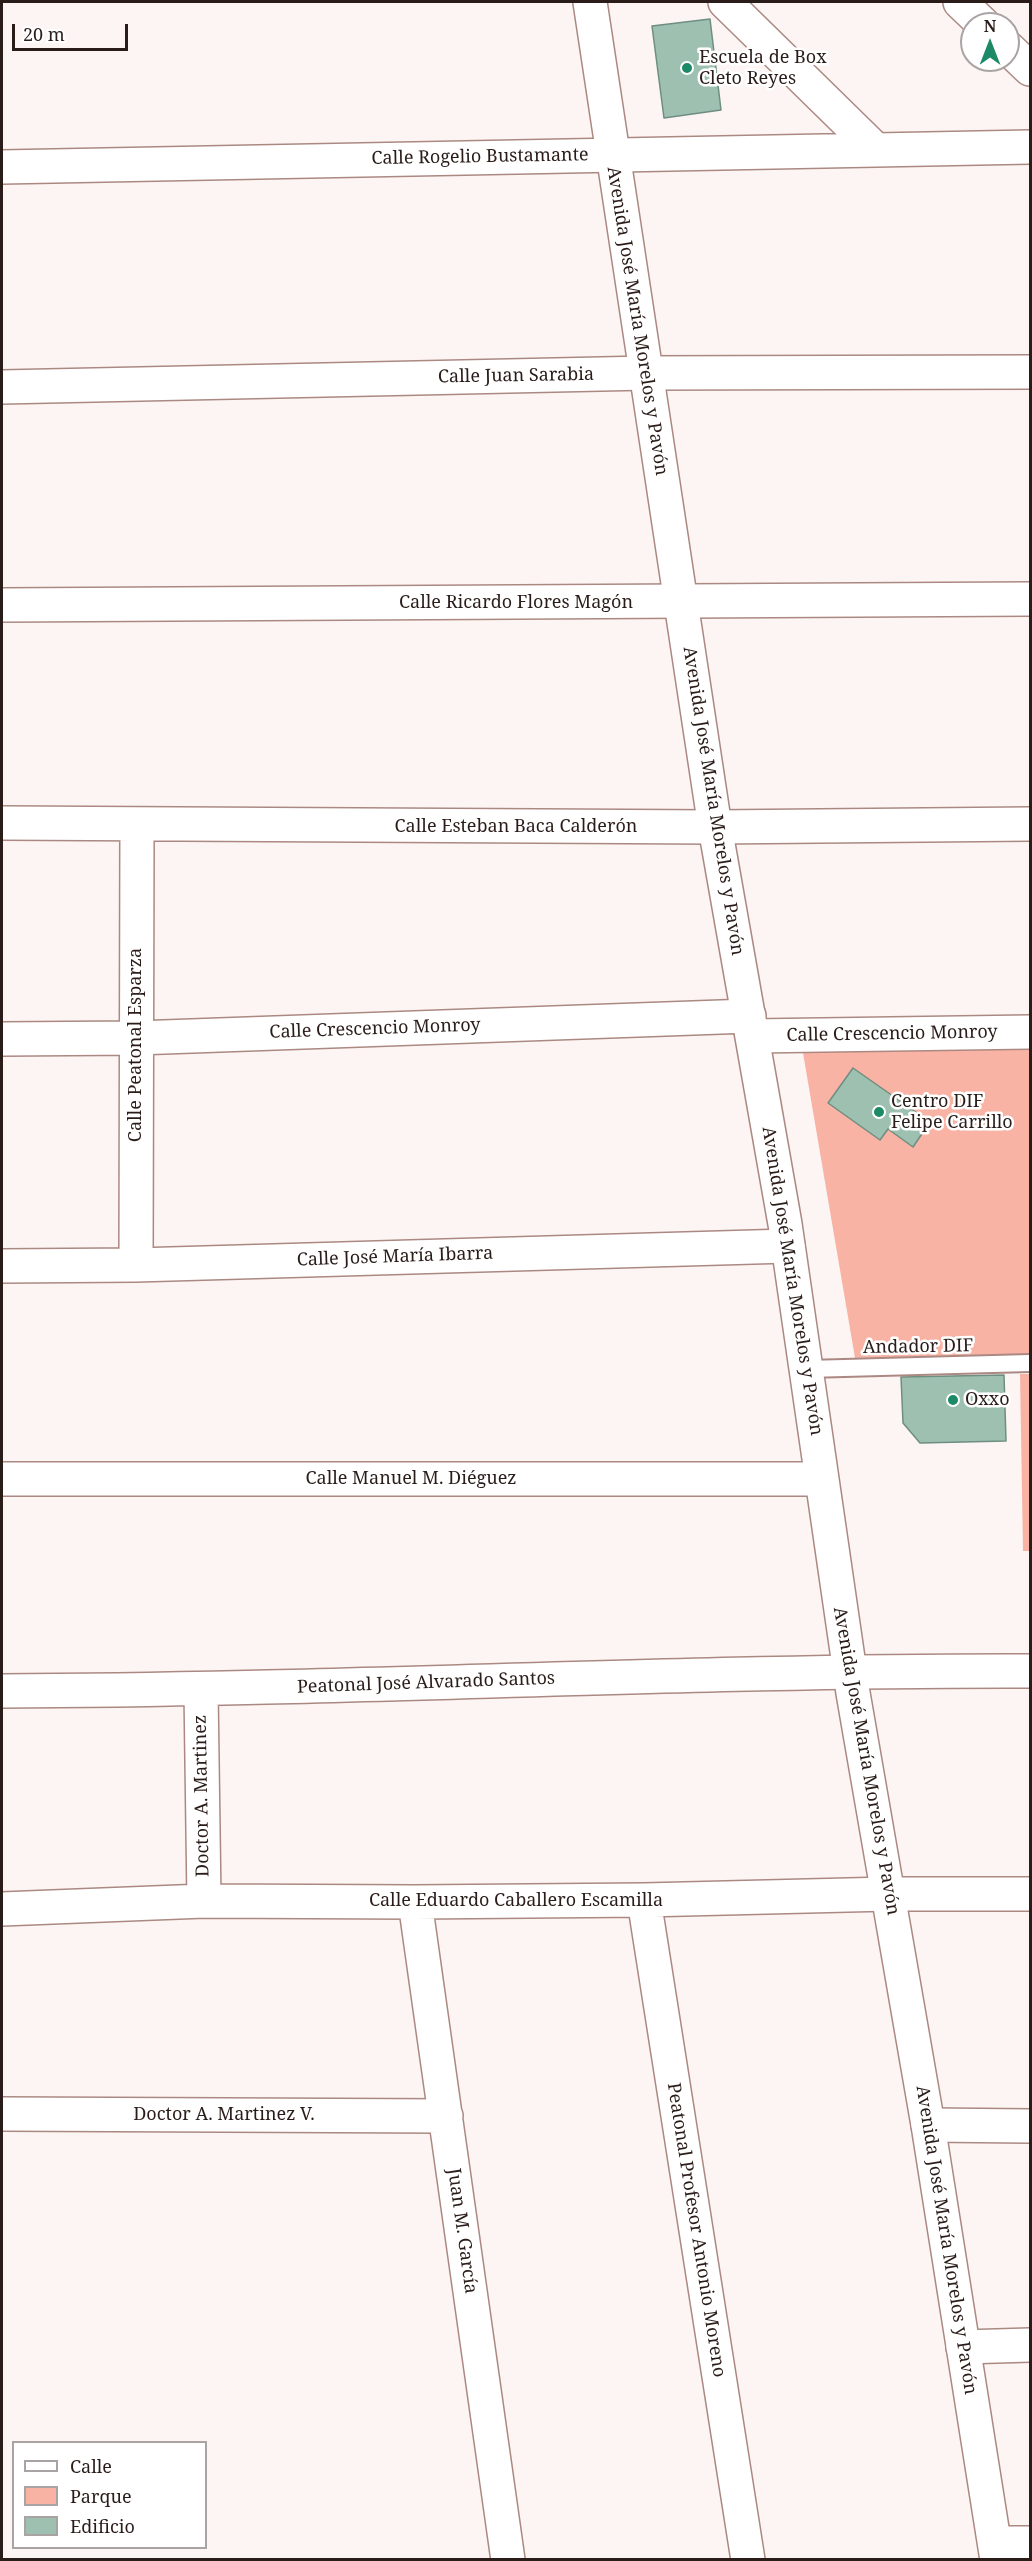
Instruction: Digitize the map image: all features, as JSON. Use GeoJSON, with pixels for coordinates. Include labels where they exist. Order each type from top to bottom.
{"type":"FeatureCollection","features":[{"type":"Feature","properties":{"kind":"street","name":"Avenida José María Morelos y Pavón"},"geometry":{"type":"LineString","coordinates":[[590,2],[611,154],[647,373],[715,827],[788,1246],[850,1670],[928,2125],[996,2551]]}},
{"type":"Feature","properties":{"kind":"street"},"geometry":{"type":"LineString","coordinates":[[725,2],[876,150]]}},
{"type":"Feature","properties":{"kind":"street","name":"Calle Rogelio Bustamante"},"geometry":{"type":"LineString","coordinates":[[2,167],[1030,147]]}},
{"type":"Feature","properties":{"kind":"street","name":"Calle Juan Sarabia"},"geometry":{"type":"LineString","coordinates":[[2,387],[647,373],[1030,372]]}},
{"type":"Feature","properties":{"kind":"street","name":"Calle Ricardo Flores Magón"},"geometry":{"type":"LineString","coordinates":[[2,605],[680,603],[1030,599]]}},
{"type":"Feature","properties":{"kind":"street","name":"Calle Esteban Baca Calderón"},"geometry":{"type":"LineString","coordinates":[[2,824],[715,827],[1030,824]]}},
{"type":"Feature","properties":{"kind":"street","name":"Calle Peatonal Esparza"},"geometry":{"type":"LineString","coordinates":[[136,1265],[137,825]]}},
{"type":"Feature","properties":{"kind":"street","name":"Calle Crescencio Monroy"},"geometry":{"type":"LineString","coordinates":[[2,1038],[136,1038],[751,1026],[1030,1032]]}},
{"type":"Feature","properties":{"kind":"street","name":"Calle José María Ibarra"},"geometry":{"type":"LineString","coordinates":[[2,1266],[136,1265],[788,1246]]}},
{"type":"Feature","properties":{"kind":"street","name":"Calle Manuel M. Diéguez"},"geometry":{"type":"LineString","coordinates":[[2,1479],[821,1479]]}},
{"type":"Feature","properties":{"kind":"street","name":"Peatonal José Alvarado Santos"},"geometry":{"type":"LineString","coordinates":[[2,1691],[201,1690],[850,1670],[1030,1671]]}},
{"type":"Feature","properties":{"kind":"street","name":"Doctor A. Martinez"},"geometry":{"type":"LineString","coordinates":[[201,1690],[204,1901]]}},
{"type":"Feature","properties":{"kind":"street","name":"Calle Eduardo Caballero Escamilla"},"geometry":{"type":"LineString","coordinates":[[2,1909],[204,1901],[415,1902],[644,1900],[889,1894],[1030,1894]]}},
{"type":"Feature","properties":{"kind":"street","name":"Peatonal Profesor Antonio Moreno"},"geometry":{"type":"LineString","coordinates":[[644,1900],[748,2559]]}},
{"type":"Feature","properties":{"kind":"street","name":"Juan M. García"},"geometry":{"type":"LineString","coordinates":[[415,1902],[508,2559]]}},
{"type":"Feature","properties":{"kind":"street","name":"Doctor A. Martinez V."},"geometry":{"type":"LineString","coordinates":[[2,2114],[446,2116]]}},
{"type":"Feature","properties":{"kind":"street"},"geometry":{"type":"LineString","coordinates":[[928,2125],[1030,2126]]}},
{"type":"Feature","properties":{"kind":"street"},"geometry":{"type":"LineString","coordinates":[[963,2347],[1030,2345]]}},
{"type":"Feature","properties":{"kind":"street"},"geometry":{"type":"LineString","coordinates":[[996,2551],[1030,2543]]}},
{"type":"Feature","properties":{"kind":"lane","name":"Andador DIF"},"geometry":{"type":"LineString","coordinates":[[807,1369],[1030,1364]]}},
{"type":"Feature","properties":{"kind":"green space"},"geometry":{"type":"Polygon","coordinates":[[[1030,1045],[1030,1354],[855,1358],[802,1047],[1030,1045]]]}},
{"type":"Feature","properties":{"kind":"green space"},"geometry":{"type":"Polygon","coordinates":[[[1020,1374],[1030,1374],[1030,1551],[1023,1551],[1020,1374]]]}},
{"type":"Feature","properties":{"kind":"building","name":"Escuela de Box Cleto Reyes"},"geometry":{"type":"Polygon","coordinates":[[[710,19],[721,110],[664,118],[652,26],[710,19]]]}},
{"type":"Feature","properties":{"kind":"building","name":"Centro DIF Felipe Carrillo"},"geometry":{"type":"Polygon","coordinates":[[[853,1068],[930,1122],[913,1147],[888,1129],[880,1140],[828,1103],[853,1068]]]}},
{"type":"Feature","properties":{"kind":"building","name":"Oxxo"},"geometry":{"type":"Polygon","coordinates":[[[1004,1375],[1006,1441],[920,1443],[903,1423],[901,1377],[1004,1375]]]}},
{"type":"Feature","properties":{"kind":"place","name":"Escuela de Box Cleto Reyes"},"geometry":{"type":"Point","coordinates":[687,68]}},
{"type":"Feature","properties":{"kind":"place","name":"Centro DIF Felipe Carrillo"},"geometry":{"type":"Point","coordinates":[879,1112]}},
{"type":"Feature","properties":{"kind":"place","name":"Oxxo"},"geometry":{"type":"Point","coordinates":[953,1400]}}]}
